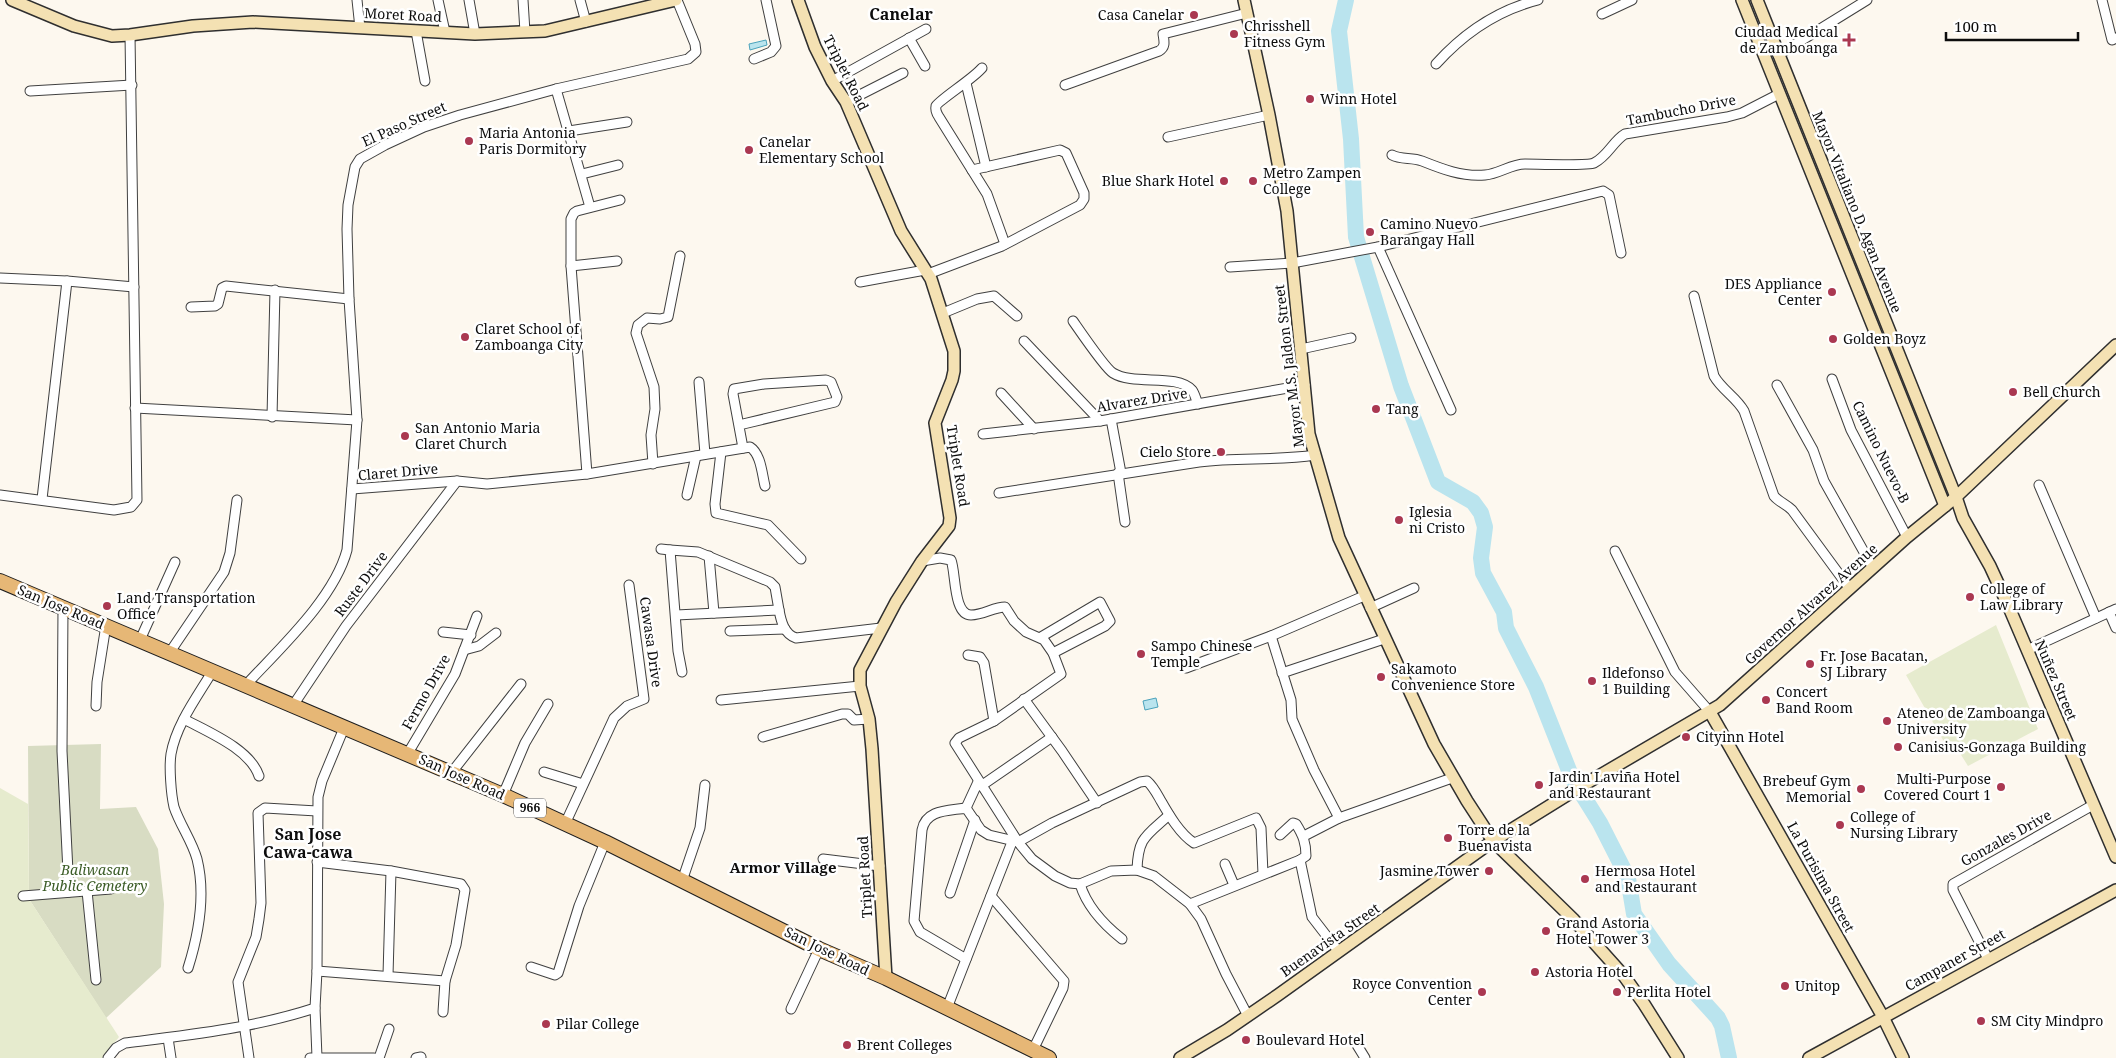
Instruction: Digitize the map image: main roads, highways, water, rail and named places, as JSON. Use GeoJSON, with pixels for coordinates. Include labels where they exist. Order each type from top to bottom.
{"type":"FeatureCollection","features":[{"type":"Feature","properties":{"kind":"main road","name":"Moret Road"},"geometry":{"type":"LineString","coordinates":[[12,0],[36,12],[98,34],[130,35],[193,26],[253,22],[475,34],[525,32],[553,30],[676,0]]}},
{"type":"Feature","properties":{"kind":"main road","name":"Triplet Road"},"geometry":{"type":"LineString","coordinates":[[798,0],[815,47],[832,81],[846,102],[901,230],[936,291],[954,352],[954,371],[936,417],[935,429],[950,518],[949,526],[922,560],[881,628],[860,670],[860,686],[869,719],[886,978]]}},
{"type":"Feature","properties":{"kind":"main road","name":"Mayor M.S. Jaldon Street"},"geometry":{"type":"LineString","coordinates":[[1244,0],[1269,115],[1287,211],[1310,434],[1336,532],[1384,639],[1452,778],[1494,841],[1573,919],[1624,976],[1678,1058]]}},
{"type":"Feature","properties":{"kind":"main road","name":"Mayor Vitaliano D. Agan Avenue"},"geometry":{"type":"LineString","coordinates":[[1742,0],[1945,506]]}},
{"type":"Feature","properties":{"kind":"main road","name":"Mayor Vitaliano D. Agan Avenue"},"geometry":{"type":"LineString","coordinates":[[1757,0],[1956,497],[1962,518]]}},
{"type":"Feature","properties":{"kind":"main road"},"geometry":{"type":"LineString","coordinates":[[1780,97],[1794,95]]}},
{"type":"Feature","properties":{"kind":"main road"},"geometry":{"type":"LineString","coordinates":[[1850,272],[1863,266]]}},
{"type":"Feature","properties":{"kind":"main road","name":"Governor Alvarez Avenue"},"geometry":{"type":"LineString","coordinates":[[1494,841],[1577,789],[1710,712],[1735,693],[1907,537],[1956,497],[2116,345]]}},
{"type":"Feature","properties":{"kind":"main road","name":"Nuñez Street"},"geometry":{"type":"LineString","coordinates":[[1962,518],[1990,566],[2116,857]]}},
{"type":"Feature","properties":{"kind":"main road","name":"San Jose Road"},"geometry":{"type":"LineString","coordinates":[[0,581],[170,652],[292,707],[408,753],[503,795],[605,842],[819,949],[886,978],[1049,1058]]}},
{"type":"Feature","properties":{"kind":"main road","name":"La Purisima Street"},"geometry":{"type":"LineString","coordinates":[[1710,712],[1883,1017],[1903,1058]]}},
{"type":"Feature","properties":{"kind":"main road","name":"Buenavista Street"},"geometry":{"type":"LineString","coordinates":[[1180,1058],[1248,1016],[1494,841]]}},
{"type":"Feature","properties":{"kind":"main road","name":"Campaner Street"},"geometry":{"type":"LineString","coordinates":[[1809,1058],[2116,890]]}},
{"type":"Feature","properties":{"kind":"water"},"geometry":{"type":"Polygon","coordinates":[[[766,40],[767,45],[750,50],[749,44],[766,40]]]}},
{"type":"Feature","properties":{"kind":"water"},"geometry":{"type":"Polygon","coordinates":[[[1156,698],[1158,707],[1145,710],[1143,701],[1156,698]]]}},
{"type":"Feature","properties":{"kind":"waterway"},"geometry":{"type":"LineString","coordinates":[[1346,0],[1339,31],[1351,139],[1356,237],[1401,386],[1438,482],[1473,502],[1481,513],[1485,527],[1481,558],[1483,573],[1504,612],[1506,628],[1536,687],[1572,778],[1600,823],[1628,878],[1634,914],[1669,964],[1718,1018],[1722,1026],[1729,1058]]}},
{"type":"Feature","properties":{"kind":"place","name":"Casa Canelar"},"geometry":{"type":"Point","coordinates":[1194,15]}},
{"type":"Feature","properties":{"kind":"place","name":"Chrisshell Fitness Gym"},"geometry":{"type":"Point","coordinates":[1234,34]}},
{"type":"Feature","properties":{"kind":"place","name":"Ciudad Medical de Zamboanga"},"geometry":{"type":"Point","coordinates":[1849,40]}},
{"type":"Feature","properties":{"kind":"place","name":"Winn Hotel"},"geometry":{"type":"Point","coordinates":[1310,99]}},
{"type":"Feature","properties":{"kind":"place","name":"Maria Antonia Paris Dormitory"},"geometry":{"type":"Point","coordinates":[469,141]}},
{"type":"Feature","properties":{"kind":"place","name":"Canelar Elementary School"},"geometry":{"type":"Point","coordinates":[749,150]}},
{"type":"Feature","properties":{"kind":"place","name":"Blue Shark Hotel"},"geometry":{"type":"Point","coordinates":[1224,181]}},
{"type":"Feature","properties":{"kind":"place","name":"Metro Zampen College"},"geometry":{"type":"Point","coordinates":[1253,181]}},
{"type":"Feature","properties":{"kind":"place","name":"Camino Nuevo Barangay Hall"},"geometry":{"type":"Point","coordinates":[1370,232]}},
{"type":"Feature","properties":{"kind":"place","name":"DES Appliance Center"},"geometry":{"type":"Point","coordinates":[1832,292]}},
{"type":"Feature","properties":{"kind":"place","name":"Claret School of Zamboanga City"},"geometry":{"type":"Point","coordinates":[465,337]}},
{"type":"Feature","properties":{"kind":"place","name":"Golden Boyz"},"geometry":{"type":"Point","coordinates":[1833,339]}},
{"type":"Feature","properties":{"kind":"place","name":"Bell Church"},"geometry":{"type":"Point","coordinates":[2013,392]}},
{"type":"Feature","properties":{"kind":"place","name":"Tang"},"geometry":{"type":"Point","coordinates":[1376,409]}},
{"type":"Feature","properties":{"kind":"place","name":"San Antonio Maria Claret Church"},"geometry":{"type":"Point","coordinates":[405,436]}},
{"type":"Feature","properties":{"kind":"place","name":"Cielo Store"},"geometry":{"type":"Point","coordinates":[1221,452]}},
{"type":"Feature","properties":{"kind":"place","name":"Iglesia ni Cristo"},"geometry":{"type":"Point","coordinates":[1399,520]}},
{"type":"Feature","properties":{"kind":"place","name":"College of Law Library"},"geometry":{"type":"Point","coordinates":[1970,597]}},
{"type":"Feature","properties":{"kind":"place","name":"Land Transportation Office"},"geometry":{"type":"Point","coordinates":[107,606]}},
{"type":"Feature","properties":{"kind":"place","name":"Sampo Chinese Temple"},"geometry":{"type":"Point","coordinates":[1141,654]}},
{"type":"Feature","properties":{"kind":"place","name":"Fr. Jose Bacatan, SJ Library"},"geometry":{"type":"Point","coordinates":[1810,664]}},
{"type":"Feature","properties":{"kind":"place","name":"Sakamoto Convenience Store"},"geometry":{"type":"Point","coordinates":[1381,677]}},
{"type":"Feature","properties":{"kind":"place","name":"Ildefonso 1 Building"},"geometry":{"type":"Point","coordinates":[1592,681]}},
{"type":"Feature","properties":{"kind":"place","name":"Concert Band Room"},"geometry":{"type":"Point","coordinates":[1766,700]}},
{"type":"Feature","properties":{"kind":"place","name":"Ateneo de Zamboanga University"},"geometry":{"type":"Point","coordinates":[1887,721]}},
{"type":"Feature","properties":{"kind":"place","name":"Cityinn Hotel"},"geometry":{"type":"Point","coordinates":[1686,737]}},
{"type":"Feature","properties":{"kind":"place","name":"Canisius-Gonzaga Building"},"geometry":{"type":"Point","coordinates":[1898,747]}},
{"type":"Feature","properties":{"kind":"place","name":"Jardin Laviña Hotel and Restaurant"},"geometry":{"type":"Point","coordinates":[1539,785]}},
{"type":"Feature","properties":{"kind":"place","name":"Multi-Purpose Covered Court 1"},"geometry":{"type":"Point","coordinates":[2001,787]}},
{"type":"Feature","properties":{"kind":"place","name":"Brebeuf Gym Memorial"},"geometry":{"type":"Point","coordinates":[1861,789]}},
{"type":"Feature","properties":{"kind":"place","name":"College of Nursing Library"},"geometry":{"type":"Point","coordinates":[1840,825]}},
{"type":"Feature","properties":{"kind":"place","name":"Torre de la Buenavista"},"geometry":{"type":"Point","coordinates":[1448,838]}},
{"type":"Feature","properties":{"kind":"place","name":"Jasmine Tower"},"geometry":{"type":"Point","coordinates":[1489,871]}},
{"type":"Feature","properties":{"kind":"place","name":"Hermosa Hotel and Restaurant"},"geometry":{"type":"Point","coordinates":[1585,879]}},
{"type":"Feature","properties":{"kind":"place","name":"Grand Astoria Hotel Tower 3"},"geometry":{"type":"Point","coordinates":[1546,931]}},
{"type":"Feature","properties":{"kind":"place","name":"Astoria Hotel"},"geometry":{"type":"Point","coordinates":[1535,972]}},
{"type":"Feature","properties":{"kind":"place","name":"Unitop"},"geometry":{"type":"Point","coordinates":[1785,986]}},
{"type":"Feature","properties":{"kind":"place","name":"Royce Convention Center"},"geometry":{"type":"Point","coordinates":[1482,992]}},
{"type":"Feature","properties":{"kind":"place","name":"Perlita Hotel"},"geometry":{"type":"Point","coordinates":[1617,992]}},
{"type":"Feature","properties":{"kind":"place","name":"SM City Mindpro"},"geometry":{"type":"Point","coordinates":[1981,1021]}},
{"type":"Feature","properties":{"kind":"place","name":"Pilar College"},"geometry":{"type":"Point","coordinates":[546,1024]}},
{"type":"Feature","properties":{"kind":"place","name":"Boulevard Hotel"},"geometry":{"type":"Point","coordinates":[1246,1040]}},
{"type":"Feature","properties":{"kind":"place","name":"Brent Colleges"},"geometry":{"type":"Point","coordinates":[847,1045]}},
{"type":"Feature","properties":{"kind":"district","name":"Canelar"},"geometry":{"type":"Point","coordinates":[901,14]}},
{"type":"Feature","properties":{"kind":"district","name":"San Jose Cawa-cawa"},"geometry":{"type":"Point","coordinates":[308,843]}},
{"type":"Feature","properties":{"kind":"district","name":"Armor Village"},"geometry":{"type":"Point","coordinates":[783,868]}},
{"type":"Feature","properties":{"kind":"park label","name":"Baliwasan Public Cemetery"},"geometry":{"type":"Point","coordinates":[95,878]}}]}
